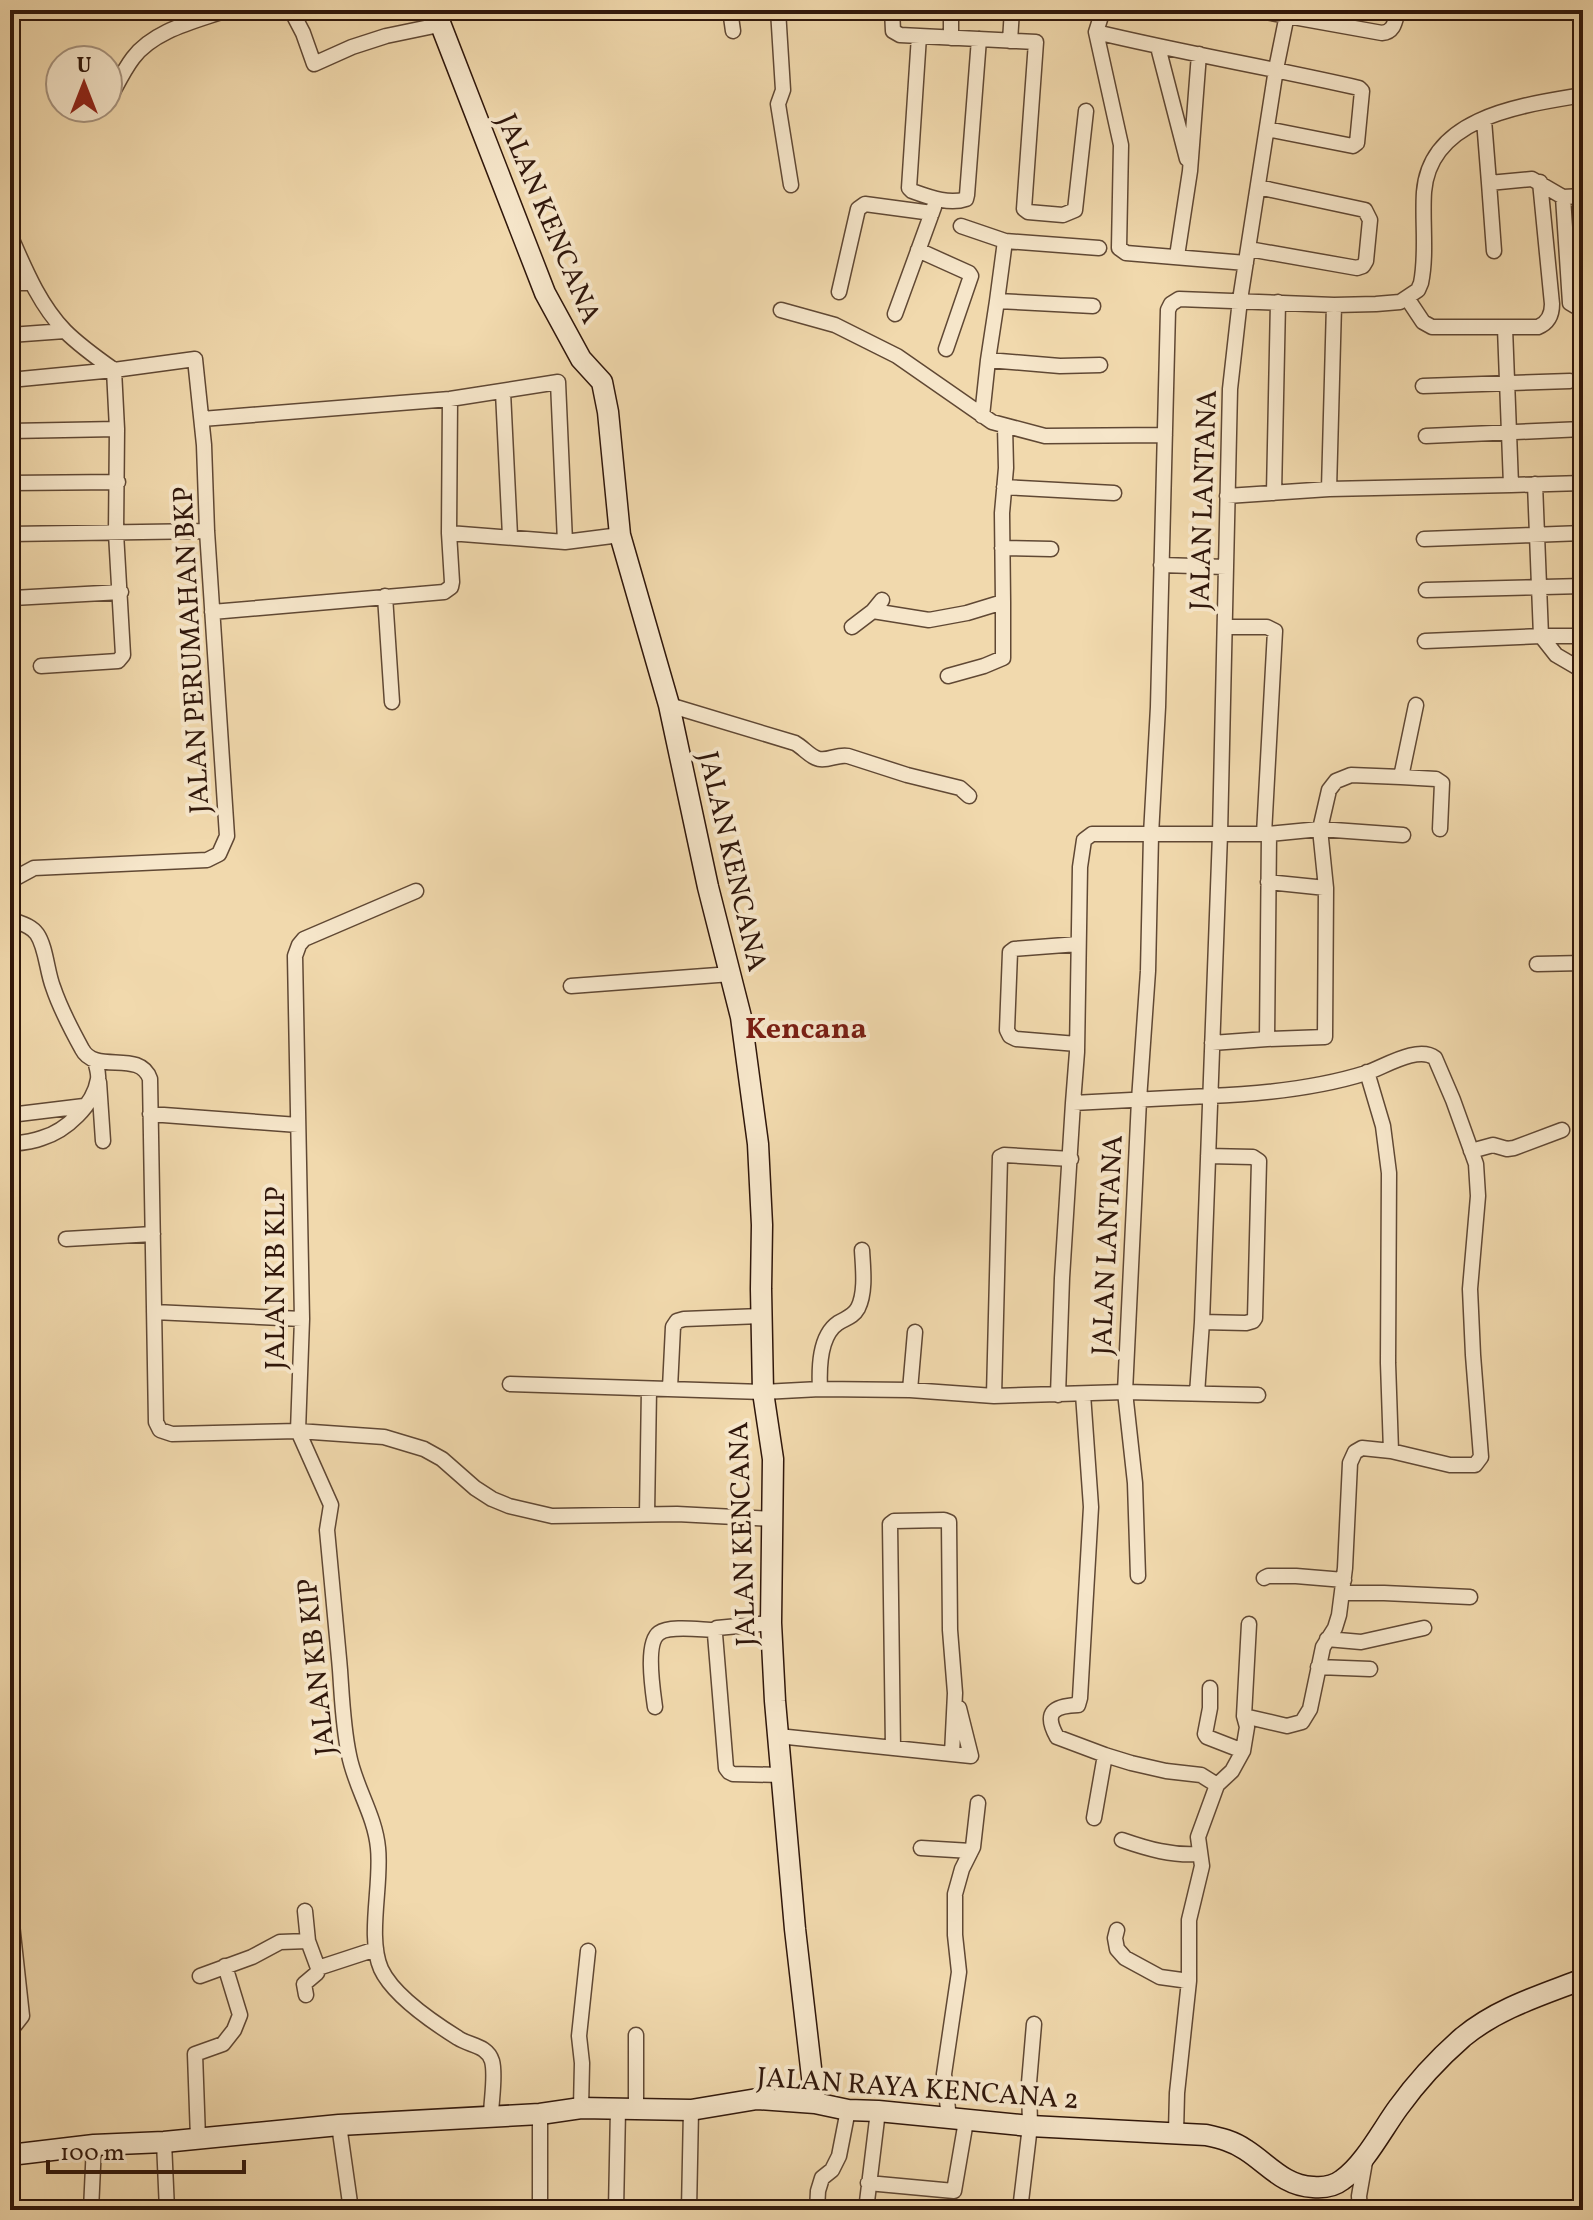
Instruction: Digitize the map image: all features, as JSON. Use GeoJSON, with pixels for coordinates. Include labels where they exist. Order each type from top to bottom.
{"type":"FeatureCollection","features":[{"type":"Feature","properties":{"kind":"street"},"geometry":{"type":"LineString","coordinates":[[124,73],[133,58],[148,43],[227,10]]}},
{"type":"Feature","properties":{"kind":"street"},"geometry":{"type":"LineString","coordinates":[[291,10],[314,64],[352,47],[437,18]]}},
{"type":"Feature","properties":{"kind":"street"},"geometry":{"type":"LineString","coordinates":[[730,10],[733,31]]}},
{"type":"Feature","properties":{"kind":"street"},"geometry":{"type":"LineString","coordinates":[[778,10],[783,90],[778,104],[791,185]]}},
{"type":"Feature","properties":{"kind":"street"},"geometry":{"type":"LineString","coordinates":[[892,10],[893,31],[900,35],[1036,42],[1024,209],[1028,212],[1063,215],[1075,210],[1086,111]]}},
{"type":"Feature","properties":{"kind":"street"},"geometry":{"type":"LineString","coordinates":[[951,10],[951,38]]}},
{"type":"Feature","properties":{"kind":"street"},"geometry":{"type":"LineString","coordinates":[[1010,41],[1012,10]]}},
{"type":"Feature","properties":{"kind":"street"},"geometry":{"type":"LineString","coordinates":[[1103,10],[1096,32],[1121,145],[1118,246],[1123,252],[1247,256],[1357,268],[1363,266],[1370,220],[1365,210],[1258,187]]}},
{"type":"Feature","properties":{"kind":"street"},"geometry":{"type":"LineString","coordinates":[[1254,10],[1288,13],[1386,33],[1393,28],[1398,10]]}},
{"type":"Feature","properties":{"kind":"street"},"geometry":{"type":"LineString","coordinates":[[1288,13],[1276,69],[1240,300],[1334,305],[1400,302],[1407,298],[1418,290],[1422,276],[1424,189],[1432,161],[1451,136],[1463,128],[1527,106],[1583,95]]}},
{"type":"Feature","properties":{"kind":"street","name":"JALAN KENCANA"},"geometry":{"type":"LineString","coordinates":[[437,18],[545,293],[581,359],[602,382],[608,412],[620,535],[669,705],[748,1060],[758,1144],[762,1225],[763,1392],[773,1459],[771,1623],[778,1736],[795,1929],[815,2103]]}},
{"type":"Feature","properties":{"kind":"street"},"geometry":{"type":"LineString","coordinates":[[1096,32],[1276,69],[1362,91],[1357,143],[1353,146],[1267,129]]}},
{"type":"Feature","properties":{"kind":"street"},"geometry":{"type":"LineString","coordinates":[[919,36],[908,184],[912,191],[934,206]]}},
{"type":"Feature","properties":{"kind":"street"},"geometry":{"type":"LineString","coordinates":[[839,292],[860,205],[934,206],[963,201],[967,195],[979,39]]}},
{"type":"Feature","properties":{"kind":"street"},"geometry":{"type":"LineString","coordinates":[[1158,47],[1190,171]]}},
{"type":"Feature","properties":{"kind":"street"},"geometry":{"type":"LineString","coordinates":[[1177,256],[1190,171],[1199,54]]}},
{"type":"Feature","properties":{"kind":"street"},"geometry":{"type":"LineString","coordinates":[[1484,120],[1494,251]]}},
{"type":"Feature","properties":{"kind":"street"},"geometry":{"type":"LineString","coordinates":[[1489,183],[1526,179],[1540,182],[1563,197],[1583,196]]}},
{"type":"Feature","properties":{"kind":"street"},"geometry":{"type":"LineString","coordinates":[[1407,298],[1423,322],[1432,327],[1538,327],[1546,323],[1552,304],[1540,182]]}},
{"type":"Feature","properties":{"kind":"street"},"geometry":{"type":"LineString","coordinates":[[1563,197],[1570,303],[1575,306],[1583,303]]}},
{"type":"Feature","properties":{"kind":"street"},"geometry":{"type":"LineString","coordinates":[[895,314],[934,206]]}},
{"type":"Feature","properties":{"kind":"street"},"geometry":{"type":"LineString","coordinates":[[961,226],[1005,241],[1099,248]]}},
{"type":"Feature","properties":{"kind":"street"},"geometry":{"type":"LineString","coordinates":[[10,235],[30,283],[47,309],[65,331],[114,370]]}},
{"type":"Feature","properties":{"kind":"street"},"geometry":{"type":"LineString","coordinates":[[982,416],[1005,241]]}},
{"type":"Feature","properties":{"kind":"street"},"geometry":{"type":"LineString","coordinates":[[918,250],[971,276],[946,349]]}},
{"type":"Feature","properties":{"kind":"street"},"geometry":{"type":"LineString","coordinates":[[10,283],[30,283]]}},
{"type":"Feature","properties":{"kind":"street","name":"JALAN LANTANA"},"geometry":{"type":"LineString","coordinates":[[1058,1395],[1060,1307],[1077,1044],[1080,867],[1084,840],[1092,834],[1151,835],[1220,834],[1230,389],[1240,300],[1179,299],[1168,310],[1158,707],[1151,835],[1148,971],[1125,1392],[1135,1483],[1138,1576]]}},
{"type":"Feature","properties":{"kind":"street"},"geometry":{"type":"LineString","coordinates":[[997,301],[1093,306]]}},
{"type":"Feature","properties":{"kind":"street"},"geometry":{"type":"LineString","coordinates":[[1274,493],[1278,302]]}},
{"type":"Feature","properties":{"kind":"street"},"geometry":{"type":"LineString","coordinates":[[1329,489],[1334,305]]}},
{"type":"Feature","properties":{"kind":"street","name":"JALAN LANTANA"},"geometry":{"type":"LineString","coordinates":[[781,310],[835,325],[897,356],[982,416],[1005,426],[1050,436],[1165,435]]}},
{"type":"Feature","properties":{"kind":"street"},"geometry":{"type":"LineString","coordinates":[[1505,328],[1511,485]]}},
{"type":"Feature","properties":{"kind":"street"},"geometry":{"type":"LineString","coordinates":[[10,335],[65,331]]}},
{"type":"Feature","properties":{"kind":"street","name":"JALAN PERUMAHAN BKP"},"geometry":{"type":"LineString","coordinates":[[10,881],[34,868],[207,860],[219,854],[227,836],[202,419],[195,359],[114,370]]}},
{"type":"Feature","properties":{"kind":"street"},"geometry":{"type":"LineString","coordinates":[[988,360],[1060,366],[1100,365]]}},
{"type":"Feature","properties":{"kind":"street"},"geometry":{"type":"LineString","coordinates":[[10,380],[114,370]]}},
{"type":"Feature","properties":{"kind":"street"},"geometry":{"type":"LineString","coordinates":[[41,666],[121,659],[114,370]]}},
{"type":"Feature","properties":{"kind":"street"},"geometry":{"type":"LineString","coordinates":[[1423,386],[1570,381]]}},
{"type":"Feature","properties":{"kind":"street"},"geometry":{"type":"LineString","coordinates":[[202,419],[450,399],[558,382],[565,542]]}},
{"type":"Feature","properties":{"kind":"street"},"geometry":{"type":"LineString","coordinates":[[503,392],[510,536]]}},
{"type":"Feature","properties":{"kind":"street"},"geometry":{"type":"LineString","coordinates":[[212,612],[448,590],[452,582],[449,533],[450,399]]}},
{"type":"Feature","properties":{"kind":"street"},"geometry":{"type":"LineString","coordinates":[[948,676],[1003,658],[1005,426]]}},
{"type":"Feature","properties":{"kind":"street"},"geometry":{"type":"LineString","coordinates":[[10,431],[117,429]]}},
{"type":"Feature","properties":{"kind":"street"},"geometry":{"type":"LineString","coordinates":[[1426,436],[1583,429]]}},
{"type":"Feature","properties":{"kind":"street"},"geometry":{"type":"LineString","coordinates":[[10,483],[118,482]]}},
{"type":"Feature","properties":{"kind":"street"},"geometry":{"type":"LineString","coordinates":[[1227,496],[1329,489],[1583,483]]}},
{"type":"Feature","properties":{"kind":"street"},"geometry":{"type":"LineString","coordinates":[[1535,484],[1541,636],[1556,655],[1580,669]]}},
{"type":"Feature","properties":{"kind":"street"},"geometry":{"type":"LineString","coordinates":[[1004,487],[1114,493]]}},
{"type":"Feature","properties":{"kind":"street"},"geometry":{"type":"LineString","coordinates":[[10,534],[207,531]]}},
{"type":"Feature","properties":{"kind":"street"},"geometry":{"type":"LineString","coordinates":[[449,533],[565,542],[620,535]]}},
{"type":"Feature","properties":{"kind":"street"},"geometry":{"type":"LineString","coordinates":[[1424,539],[1583,533]]}},
{"type":"Feature","properties":{"kind":"street"},"geometry":{"type":"LineString","coordinates":[[1002,548],[1051,549]]}},
{"type":"Feature","properties":{"kind":"street"},"geometry":{"type":"LineString","coordinates":[[1161,565],[1226,567]]}},
{"type":"Feature","properties":{"kind":"street"},"geometry":{"type":"LineString","coordinates":[[1426,590],[1583,586]]}},
{"type":"Feature","properties":{"kind":"street"},"geometry":{"type":"LineString","coordinates":[[13,598],[121,592]]}},
{"type":"Feature","properties":{"kind":"street"},"geometry":{"type":"LineString","coordinates":[[385,596],[392,702]]}},
{"type":"Feature","properties":{"kind":"street"},"geometry":{"type":"LineString","coordinates":[[852,627],[878,605],[929,620],[1003,602]]}},
{"type":"Feature","properties":{"kind":"street"},"geometry":{"type":"LineString","coordinates":[[1225,627],[1267,627],[1275,631],[1266,834],[1267,1039]]}},
{"type":"Feature","properties":{"kind":"street"},"geometry":{"type":"LineString","coordinates":[[1425,641],[1583,636]]}},
{"type":"Feature","properties":{"kind":"street"},"geometry":{"type":"LineString","coordinates":[[669,705],[795,743],[821,759],[848,756],[960,788],[969,796]]}},
{"type":"Feature","properties":{"kind":"street"},"geometry":{"type":"LineString","coordinates":[[1401,777],[1416,705]]}},
{"type":"Feature","properties":{"kind":"street"},"geometry":{"type":"LineString","coordinates":[[1212,1043],[1325,1037],[1326,888],[1320,829],[1329,790],[1336,781],[1356,774],[1436,779],[1442,783],[1440,829]]}},
{"type":"Feature","properties":{"kind":"street"},"geometry":{"type":"LineString","coordinates":[[1197,1394],[1220,834],[1320,829],[1403,835]]}},
{"type":"Feature","properties":{"kind":"street"},"geometry":{"type":"LineString","coordinates":[[1268,882],[1326,888]]}},
{"type":"Feature","properties":{"kind":"street","name":"JALAN KB KLP"},"geometry":{"type":"LineString","coordinates":[[298,1431],[302,1319],[295,956],[304,939],[416,891]]}},
{"type":"Feature","properties":{"kind":"street"},"geometry":{"type":"LineString","coordinates":[[10,919],[36,933],[58,999],[84,1054],[95,1060],[134,1065],[145,1070],[150,1079],[156,1422],[160,1430],[172,1434],[298,1431],[403,1441],[442,1459],[492,1499],[529,1512],[552,1516],[647,1514],[773,1519]]}},
{"type":"Feature","properties":{"kind":"street"},"geometry":{"type":"LineString","coordinates":[[1077,1044],[1016,1039],[1007,1030],[1010,952],[1014,949],[1078,944]]}},
{"type":"Feature","properties":{"kind":"street"},"geometry":{"type":"LineString","coordinates":[[1537,964],[1583,963]]}},
{"type":"Feature","properties":{"kind":"street"},"geometry":{"type":"LineString","coordinates":[[571,986],[731,974]]}},
{"type":"Feature","properties":{"kind":"street","name":"JALAN LANTANA"},"geometry":{"type":"LineString","coordinates":[[1073,1103],[1287,1090],[1367,1072],[1421,1052],[1435,1058],[1471,1151]]}},
{"type":"Feature","properties":{"kind":"street"},"geometry":{"type":"LineString","coordinates":[[95,1060],[103,1141]]}},
{"type":"Feature","properties":{"kind":"street"},"geometry":{"type":"LineString","coordinates":[[1367,1072],[1383,1126],[1389,1173],[1391,1451]]}},
{"type":"Feature","properties":{"kind":"street"},"geometry":{"type":"LineString","coordinates":[[10,1144],[43,1138],[63,1129],[73,1121],[92,1095],[99,1078]]}},
{"type":"Feature","properties":{"kind":"street"},"geometry":{"type":"LineString","coordinates":[[10,1115],[84,1106]]}},
{"type":"Feature","properties":{"kind":"street"},"geometry":{"type":"LineString","coordinates":[[150,1114],[298,1125]]}},
{"type":"Feature","properties":{"kind":"street"},"geometry":{"type":"LineString","coordinates":[[1244,1716],[1287,1726],[1302,1722],[1310,1709],[1318,1667],[1327,1639],[1335,1628],[1343,1587],[1350,1463],[1355,1452],[1362,1448],[1391,1451],[1461,1466],[1475,1465],[1481,1457],[1470,1289],[1478,1180],[1471,1151],[1493,1145],[1514,1148],[1562,1130]]}},
{"type":"Feature","properties":{"kind":"street"},"geometry":{"type":"LineString","coordinates":[[1202,1322],[1246,1323],[1255,1318],[1259,1161],[1253,1157],[1208,1156]]}},
{"type":"Feature","properties":{"kind":"street","name":"JALAN LANTANA"},"geometry":{"type":"LineString","coordinates":[[994,1396],[1000,1157],[1071,1159]]}},
{"type":"Feature","properties":{"kind":"street"},"geometry":{"type":"LineString","coordinates":[[66,1239],[153,1234]]}},
{"type":"Feature","properties":{"kind":"street"},"geometry":{"type":"LineString","coordinates":[[820,1389],[820,1366],[828,1335],[838,1323],[854,1314],[860,1304],[862,1250]]}},
{"type":"Feature","properties":{"kind":"street"},"geometry":{"type":"LineString","coordinates":[[154,1312],[302,1319]]}},
{"type":"Feature","properties":{"kind":"street"},"geometry":{"type":"LineString","coordinates":[[670,1388],[673,1327],[677,1321],[761,1316]]}},
{"type":"Feature","properties":{"kind":"street"},"geometry":{"type":"LineString","coordinates":[[910,1390],[915,1332]]}},
{"type":"Feature","properties":{"kind":"street"},"geometry":{"type":"LineString","coordinates":[[510,1384],[763,1392],[910,1390],[994,1396],[1125,1392],[1258,1395]]}},
{"type":"Feature","properties":{"kind":"street"},"geometry":{"type":"LineString","coordinates":[[647,1514],[649,1389]]}},
{"type":"Feature","properties":{"kind":"street"},"geometry":{"type":"LineString","coordinates":[[1083,1394],[1091,1507],[1080,1698],[1078,1705],[1056,1707],[1051,1722],[1057,1737],[1105,1755],[1166,1771],[1201,1775],[1217,1785]]}},
{"type":"Feature","properties":{"kind":"street","name":"JALAN KB KIP"},"geometry":{"type":"LineString","coordinates":[[298,1431],[331,1505],[327,1530],[346,1738],[355,1778],[378,1844],[376,1949]]}},
{"type":"Feature","properties":{"kind":"street"},"geometry":{"type":"LineString","coordinates":[[778,1736],[893,1748],[971,1756],[955,1693],[950,1630],[949,1522],[944,1520],[894,1521],[890,1524],[893,1748]]}},
{"type":"Feature","properties":{"kind":"street"},"geometry":{"type":"LineString","coordinates":[[1264,1578],[1296,1576],[1384,1593],[1470,1597]]}},
{"type":"Feature","properties":{"kind":"street"},"geometry":{"type":"LineString","coordinates":[[655,1707],[651,1651],[654,1639],[660,1632],[673,1629],[715,1630],[771,1623]]}},
{"type":"Feature","properties":{"kind":"street"},"geometry":{"type":"LineString","coordinates":[[1176,2132],[1189,1981],[1189,1920],[1202,1866],[1200,1830],[1217,1785],[1232,1771],[1243,1751],[1247,1727],[1244,1716],[1249,1624]]}},
{"type":"Feature","properties":{"kind":"street"},"geometry":{"type":"LineString","coordinates":[[1327,1639],[1361,1642],[1424,1628]]}},
{"type":"Feature","properties":{"kind":"street"},"geometry":{"type":"LineString","coordinates":[[715,1630],[726,1768],[733,1774],[782,1775]]}},
{"type":"Feature","properties":{"kind":"street"},"geometry":{"type":"LineString","coordinates":[[1318,1667],[1370,1669]]}},
{"type":"Feature","properties":{"kind":"street"},"geometry":{"type":"LineString","coordinates":[[1210,1688],[1205,1734],[1243,1751]]}},
{"type":"Feature","properties":{"kind":"street"},"geometry":{"type":"LineString","coordinates":[[1094,1818],[1105,1755]]}},
{"type":"Feature","properties":{"kind":"street"},"geometry":{"type":"LineString","coordinates":[[868,2183],[954,2191],[957,2119],[944,2074],[959,1972],[955,1894],[971,1851],[978,1803]]}},
{"type":"Feature","properties":{"kind":"street"},"geometry":{"type":"LineString","coordinates":[[1122,1840],[1175,1855],[1200,1854]]}},
{"type":"Feature","properties":{"kind":"street"},"geometry":{"type":"LineString","coordinates":[[921,1848],[971,1851]]}},
{"type":"Feature","properties":{"kind":"street"},"geometry":{"type":"LineString","coordinates":[[10,1906],[22,2016],[10,2027]]}},
{"type":"Feature","properties":{"kind":"street"},"geometry":{"type":"LineString","coordinates":[[305,1911],[308,1941],[318,1968],[317,1973],[304,1984],[306,1995]]}},
{"type":"Feature","properties":{"kind":"street"},"geometry":{"type":"LineString","coordinates":[[1117,1930],[1117,1949],[1125,1958],[1160,1977],[1189,1981]]}},
{"type":"Feature","properties":{"kind":"street"},"geometry":{"type":"LineString","coordinates":[[200,1976],[252,1957],[280,1942],[308,1941]]}},
{"type":"Feature","properties":{"kind":"street"},"geometry":{"type":"LineString","coordinates":[[318,1968],[376,1949],[382,1971],[404,1997],[445,2030],[489,2055],[493,2066],[491,2116]]}},
{"type":"Feature","properties":{"kind":"street"},"geometry":{"type":"LineString","coordinates":[[581,2108],[579,2036],[588,1951]]}},
{"type":"Feature","properties":{"kind":"street"},"geometry":{"type":"LineString","coordinates":[[198,2138],[195,2054],[223,2044],[234,2030],[240,2015],[225,1966]]}},
{"type":"Feature","properties":{"kind":"street","name":"JALAN RAYA KENCANA 2"},"geometry":{"type":"LineString","coordinates":[[10,2155],[94,2145],[164,2142],[339,2125],[540,2114],[581,2108],[691,2110],[757,2099],[1030,2126],[1206,2135],[1233,2142],[1278,2175],[1302,2187],[1324,2188],[1341,2181],[1400,2105],[1465,2035],[1505,2010],[1583,1979]]}},
{"type":"Feature","properties":{"kind":"street"},"geometry":{"type":"LineString","coordinates":[[1020,2210],[1030,2126],[1029,2083],[1034,2024]]}},
{"type":"Feature","properties":{"kind":"street"},"geometry":{"type":"LineString","coordinates":[[616,2210],[636,2035]]}},
{"type":"Feature","properties":{"kind":"street"},"geometry":{"type":"LineString","coordinates":[[689,2210],[691,2110]]}},
{"type":"Feature","properties":{"kind":"street"},"geometry":{"type":"LineString","coordinates":[[817,2210],[822,2178],[832,2170],[839,2156],[848,2110]]}},
{"type":"Feature","properties":{"kind":"street"},"geometry":{"type":"LineString","coordinates":[[866,2210],[878,2111]]}},
{"type":"Feature","properties":{"kind":"street"},"geometry":{"type":"LineString","coordinates":[[540,2114],[540,2210]]}},
{"type":"Feature","properties":{"kind":"street"},"geometry":{"type":"LineString","coordinates":[[339,2125],[351,2210]]}},
{"type":"Feature","properties":{"kind":"street"},"geometry":{"type":"LineString","coordinates":[[164,2142],[167,2210]]}},
{"type":"Feature","properties":{"kind":"street"},"geometry":{"type":"LineString","coordinates":[[91,2210],[94,2145]]}},
{"type":"Feature","properties":{"kind":"street"},"geometry":{"type":"LineString","coordinates":[[1360,2210],[1359,2196],[1367,2151]]}},
{"type":"Feature","properties":{"kind":"district","name":"Kencana"},"geometry":{"type":"Point","coordinates":[806,1028]}}]}
